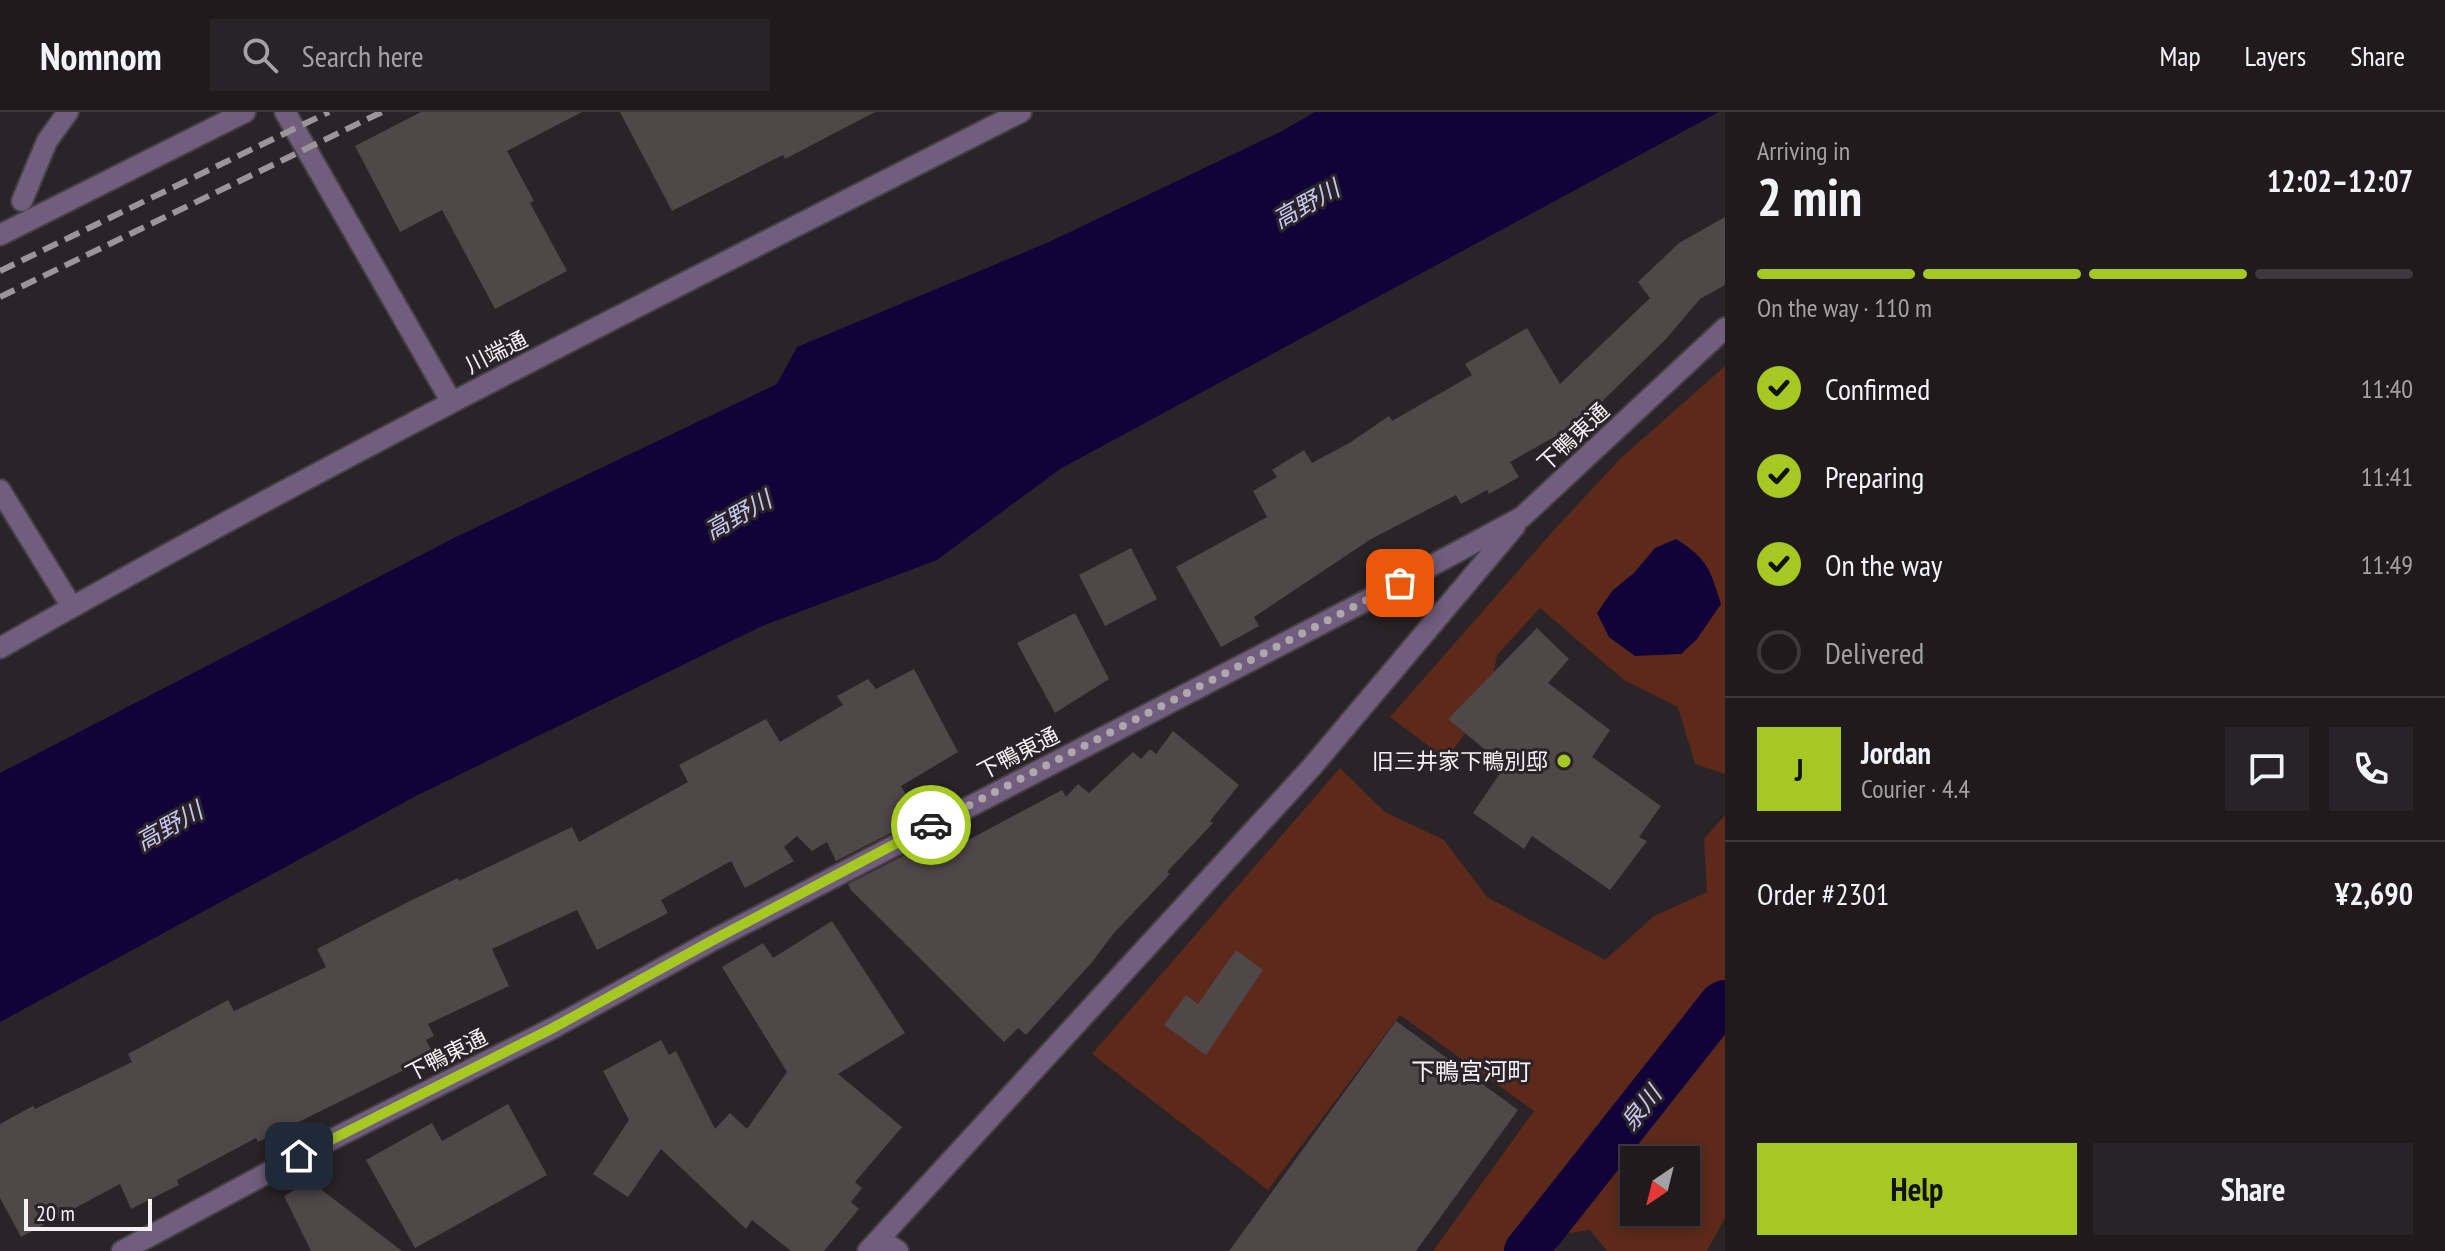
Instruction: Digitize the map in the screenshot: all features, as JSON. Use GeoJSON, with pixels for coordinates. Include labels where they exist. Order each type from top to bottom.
{"type":"FeatureCollection","features":[{"type":"Feature","properties":{"kind":"street"},"geometry":{"type":"LineString","coordinates":[[22,201],[47,141],[68,112]]}},
{"type":"Feature","properties":{"kind":"street"},"geometry":{"type":"LineString","coordinates":[[0,235],[245,112]]}},
{"type":"Feature","properties":{"kind":"street"},"geometry":{"type":"LineString","coordinates":[[285,112],[451,401]]}},
{"type":"Feature","properties":{"kind":"street","name":"川端通"},"geometry":{"type":"LineString","coordinates":[[0,648],[167,553],[451,401],[1021,112]]}},
{"type":"Feature","properties":{"kind":"street","name":"下鴨東通"},"geometry":{"type":"LineString","coordinates":[[122,1251],[299,1156],[551,1029],[757,917],[1522,517],[1725,328]]}},
{"type":"Feature","properties":{"kind":"street"},"geometry":{"type":"LineString","coordinates":[[0,490],[72,607]]}},
{"type":"Feature","properties":{"kind":"street"},"geometry":{"type":"LineString","coordinates":[[898,1251],[874,1245],[1311,768],[1522,517]]}},
{"type":"Feature","properties":{"kind":"shaded area"},"geometry":{"type":"Polygon","coordinates":[[[1725,366],[1725,774],[1695,764],[1678,707],[1624,680],[1540,608],[1497,655],[1488,704],[1446,759],[1390,717],[1621,458],[1725,366]],[[1634,573],[1612,591],[1635,656],[1654,653],[1634,573]]]}},
{"type":"Feature","properties":{"kind":"shaded area"},"geometry":{"type":"Polygon","coordinates":[[[1340,768],[1385,812],[1444,840],[1487,897],[1605,960],[1654,916],[1707,892],[1704,839],[1725,815],[1725,1218],[1707,1251],[1607,1251],[1590,1230],[1563,1234],[1556,1251],[1433,1251],[1534,1111],[1400,1015],[1268,1190],[1092,1054],[1340,768]]]}},
{"type":"Feature","properties":{"kind":"water","name":"高野川"},"geometry":{"type":"Polygon","coordinates":[[[1315,112],[1719,112],[1060,469],[937,560],[762,626],[414,797],[0,1022],[0,773],[454,538],[777,384],[797,347],[1049,242],[1282,131],[1315,112]]]}},
{"type":"Feature","properties":{"kind":"water"},"geometry":{"type":"Polygon","coordinates":[[[1676,539],[1706,566],[1721,604],[1697,639],[1681,654],[1635,656],[1609,637],[1597,613],[1612,591],[1634,573],[1655,548],[1676,539]]]}},
{"type":"Feature","properties":{"kind":"building"},"geometry":{"type":"Polygon","coordinates":[[[421,112],[582,112],[507,151],[534,201],[530,203],[567,271],[495,309],[442,210],[400,232],[355,146],[421,112]]]}},
{"type":"Feature","properties":{"kind":"building"},"geometry":{"type":"Polygon","coordinates":[[[620,112],[875,112],[785,159],[783,155],[672,211],[620,112]]]}},
{"type":"Feature","properties":{"kind":"building"},"geometry":{"type":"Polygon","coordinates":[[[1725,217],[1725,285],[1700,299],[1666,339],[1581,422],[1510,462],[1519,477],[1489,494],[1487,490],[1461,504],[1456,495],[1371,539],[1254,617],[1259,626],[1221,647],[1176,567],[1267,517],[1253,491],[1277,477],[1272,470],[1304,450],[1312,463],[1389,416],[1392,421],[1472,375],[1465,364],[1527,328],[1560,384],[1650,298],[1638,282],[1679,243],[1725,217]]]}},
{"type":"Feature","properties":{"kind":"building"},"geometry":{"type":"Polygon","coordinates":[[[1131,548],[1157,599],[1105,626],[1079,575],[1131,548]]]}},
{"type":"Feature","properties":{"kind":"building"},"geometry":{"type":"Polygon","coordinates":[[[1075,613],[1109,679],[1055,713],[1017,643],[1075,613]]]}},
{"type":"Feature","properties":{"kind":"building","name":"旧三井家下鴨別邸"},"geometry":{"type":"Polygon","coordinates":[[[1537,628],[1569,659],[1548,683],[1610,730],[1592,757],[1661,806],[1639,837],[1647,841],[1610,890],[1532,836],[1524,849],[1473,813],[1505,766],[1448,719],[1537,628]]]}},
{"type":"Feature","properties":{"kind":"building"},"geometry":{"type":"Polygon","coordinates":[[[914,669],[958,752],[901,786],[920,818],[836,861],[827,842],[812,851],[797,836],[784,847],[794,861],[745,888],[731,861],[661,900],[668,913],[597,950],[577,910],[492,949],[509,986],[428,1024],[434,1036],[426,1040],[433,1053],[412,1066],[258,1142],[256,1138],[177,1180],[179,1185],[131,1209],[120,1184],[21,1237],[0,1198],[0,1124],[132,1062],[128,1054],[228,1000],[234,1011],[326,967],[317,949],[406,903],[572,827],[579,842],[688,782],[679,765],[766,719],[780,742],[843,705],[837,696],[868,679],[876,689],[914,669]]]}},
{"type":"Feature","properties":{"kind":"building"},"geometry":{"type":"Polygon","coordinates":[[[1173,731],[1239,785],[1210,821],[1213,823],[1167,872],[1170,874],[1113,934],[1093,961],[1026,1035],[1018,1028],[1004,1042],[848,884],[934,840],[942,854],[1062,790],[1066,797],[1078,784],[1089,793],[1133,752],[1141,759],[1150,749],[1156,754],[1173,731]]]}},
{"type":"Feature","properties":{"kind":"building"},"geometry":{"type":"Polygon","coordinates":[[[832,921],[905,1033],[838,1074],[902,1127],[855,1182],[862,1188],[851,1202],[859,1209],[824,1251],[791,1251],[752,1220],[746,1229],[661,1149],[628,1197],[593,1174],[629,1120],[603,1071],[661,1040],[669,1055],[676,1051],[715,1129],[730,1113],[747,1129],[787,1072],[722,967],[763,943],[773,958],[832,921]]]}},
{"type":"Feature","properties":{"kind":"building"},"geometry":{"type":"Polygon","coordinates":[[[1236,950],[1263,970],[1206,1055],[1164,1025],[1186,995],[1198,1004],[1236,950]]]}},
{"type":"Feature","properties":{"kind":"building"},"geometry":{"type":"Polygon","coordinates":[[[1396,1021],[1518,1110],[1416,1251],[1229,1251],[1396,1021]]]}},
{"type":"Feature","properties":{"kind":"building"},"geometry":{"type":"Polygon","coordinates":[[[508,1104],[547,1175],[415,1248],[366,1160],[432,1123],[442,1141],[508,1104]]]}},
{"type":"Feature","properties":{"kind":"building"},"geometry":{"type":"Polygon","coordinates":[[[310,1181],[402,1251],[311,1251],[284,1196],[310,1181]]]}},
{"type":"Feature","properties":{"kind":"waterway","name":"泉川"},"geometry":{"type":"LineString","coordinates":[[1526,1251],[1725,1002]]}},
{"type":"Feature","properties":{"kind":"railway"},"geometry":{"type":"LineString","coordinates":[[0,271],[329,112]]}},
{"type":"Feature","properties":{"kind":"railway"},"geometry":{"type":"LineString","coordinates":[[0,297],[382,112]]}},
{"type":"Feature","properties":{"kind":"way so far"},"geometry":{"type":"LineString","coordinates":[[931,825],[1400,583]]}},
{"type":"Feature","properties":{"kind":"place","name":"旧三井家下鴨別邸"},"geometry":{"type":"Point","coordinates":[1564,761]}},
{"type":"Feature","properties":{"kind":"district","name":"下鴨宮河町"},"geometry":{"type":"Point","coordinates":[1471,1071]}},
{"type":"Feature","properties":{"kind":"route"},"geometry":{"type":"LineString","coordinates":[[299,1156],[551,1029],[931,825]]}}]}
